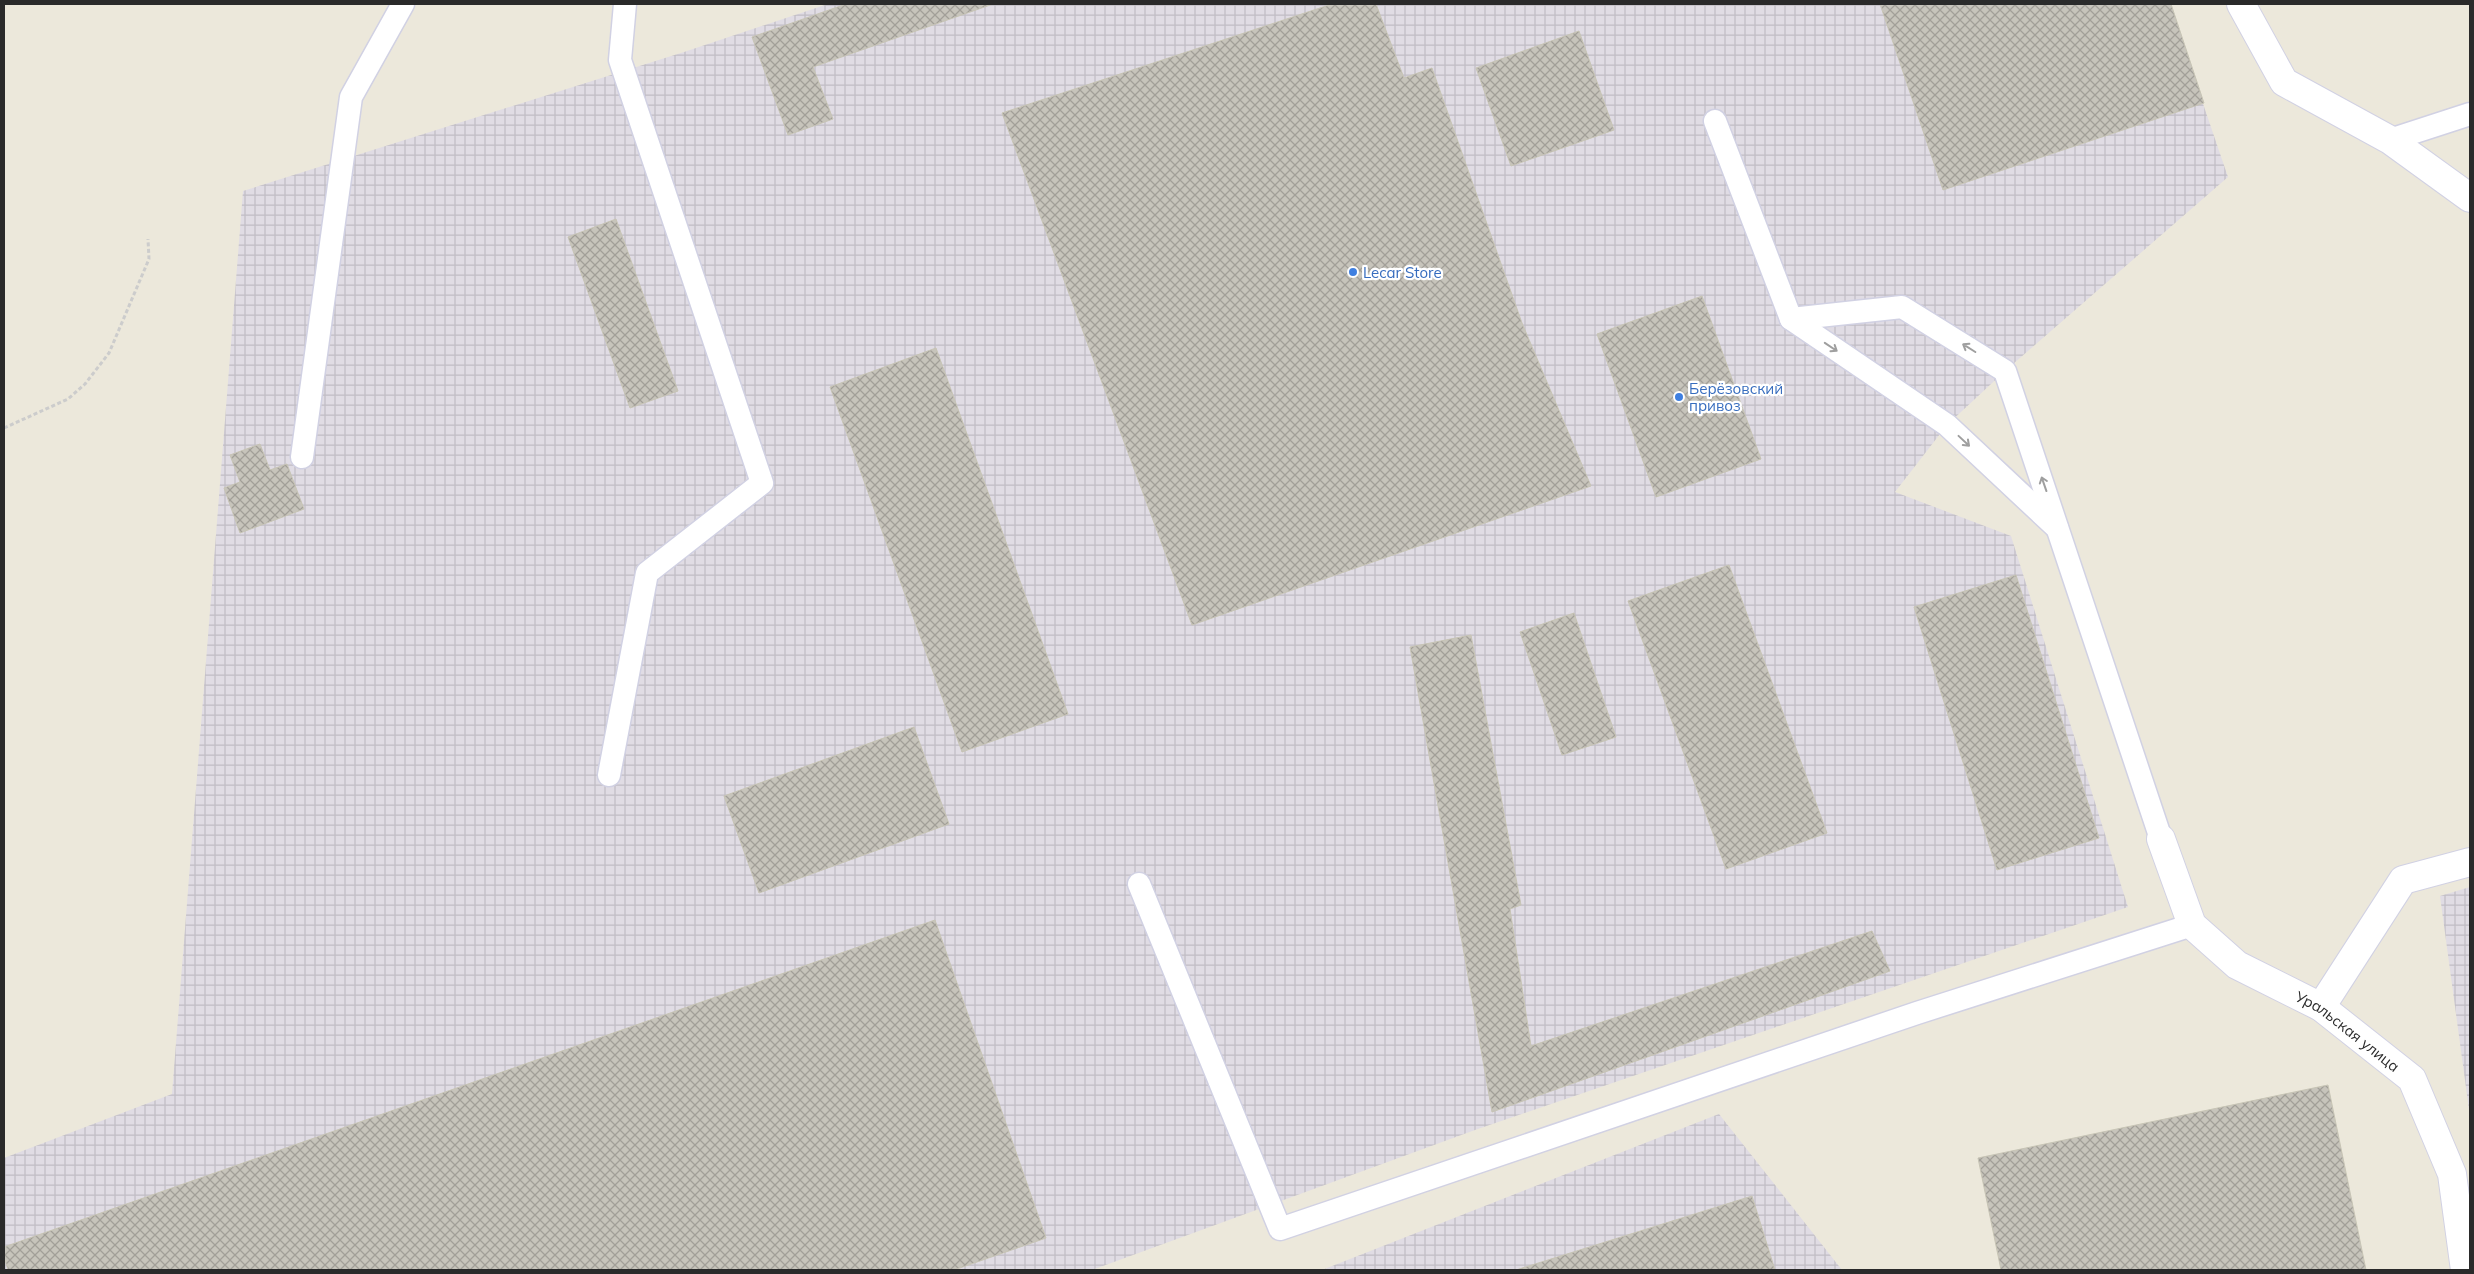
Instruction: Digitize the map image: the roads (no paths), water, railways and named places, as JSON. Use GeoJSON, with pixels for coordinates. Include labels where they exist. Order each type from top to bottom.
{"type":"FeatureCollection","features":[{"type":"Feature","properties":{"kind":"street"},"geometry":{"type":"LineString","coordinates":[[2241,4],[2284,82],[2390,140],[2470,198]]}},
{"type":"Feature","properties":{"kind":"street","name":"Уральская улица"},"geometry":{"type":"LineString","coordinates":[[2161,839],[2192,925],[2237,965],[2321,1007],[2412,1079],[2452,1174],[2465,1270]]}},
{"type":"Feature","properties":{"kind":"street"},"geometry":{"type":"LineString","coordinates":[[2321,1007],[2403,880],[2470,862]]}},
{"type":"Feature","properties":{"kind":"lane"},"geometry":{"type":"LineString","coordinates":[[302,457],[351,97],[403,4]]}},
{"type":"Feature","properties":{"kind":"lane"},"geometry":{"type":"LineString","coordinates":[[609,775],[647,573],[762,483],[620,60],[626,4]]}},
{"type":"Feature","properties":{"kind":"lane"},"geometry":{"type":"LineString","coordinates":[[2390,140],[2470,114]]}},
{"type":"Feature","properties":{"kind":"lane"},"geometry":{"type":"LineString","coordinates":[[1715,121],[1791,319],[1947,425],[2060,530]]}},
{"type":"Feature","properties":{"kind":"lane"},"geometry":{"type":"LineString","coordinates":[[1791,319],[1902,307],[2005,371],[2060,530],[2161,839]]}},
{"type":"Feature","properties":{"kind":"lane"},"geometry":{"type":"LineString","coordinates":[[1140,884],[1280,1230],[1898,1019],[2192,925]]}},
{"type":"Feature","properties":{"kind":"place","name":"Lecar Store"},"geometry":{"type":"Point","coordinates":[1353,272]}},
{"type":"Feature","properties":{"kind":"place","name":"Берёзовский привоз"},"geometry":{"type":"Point","coordinates":[1679,397]}}]}
